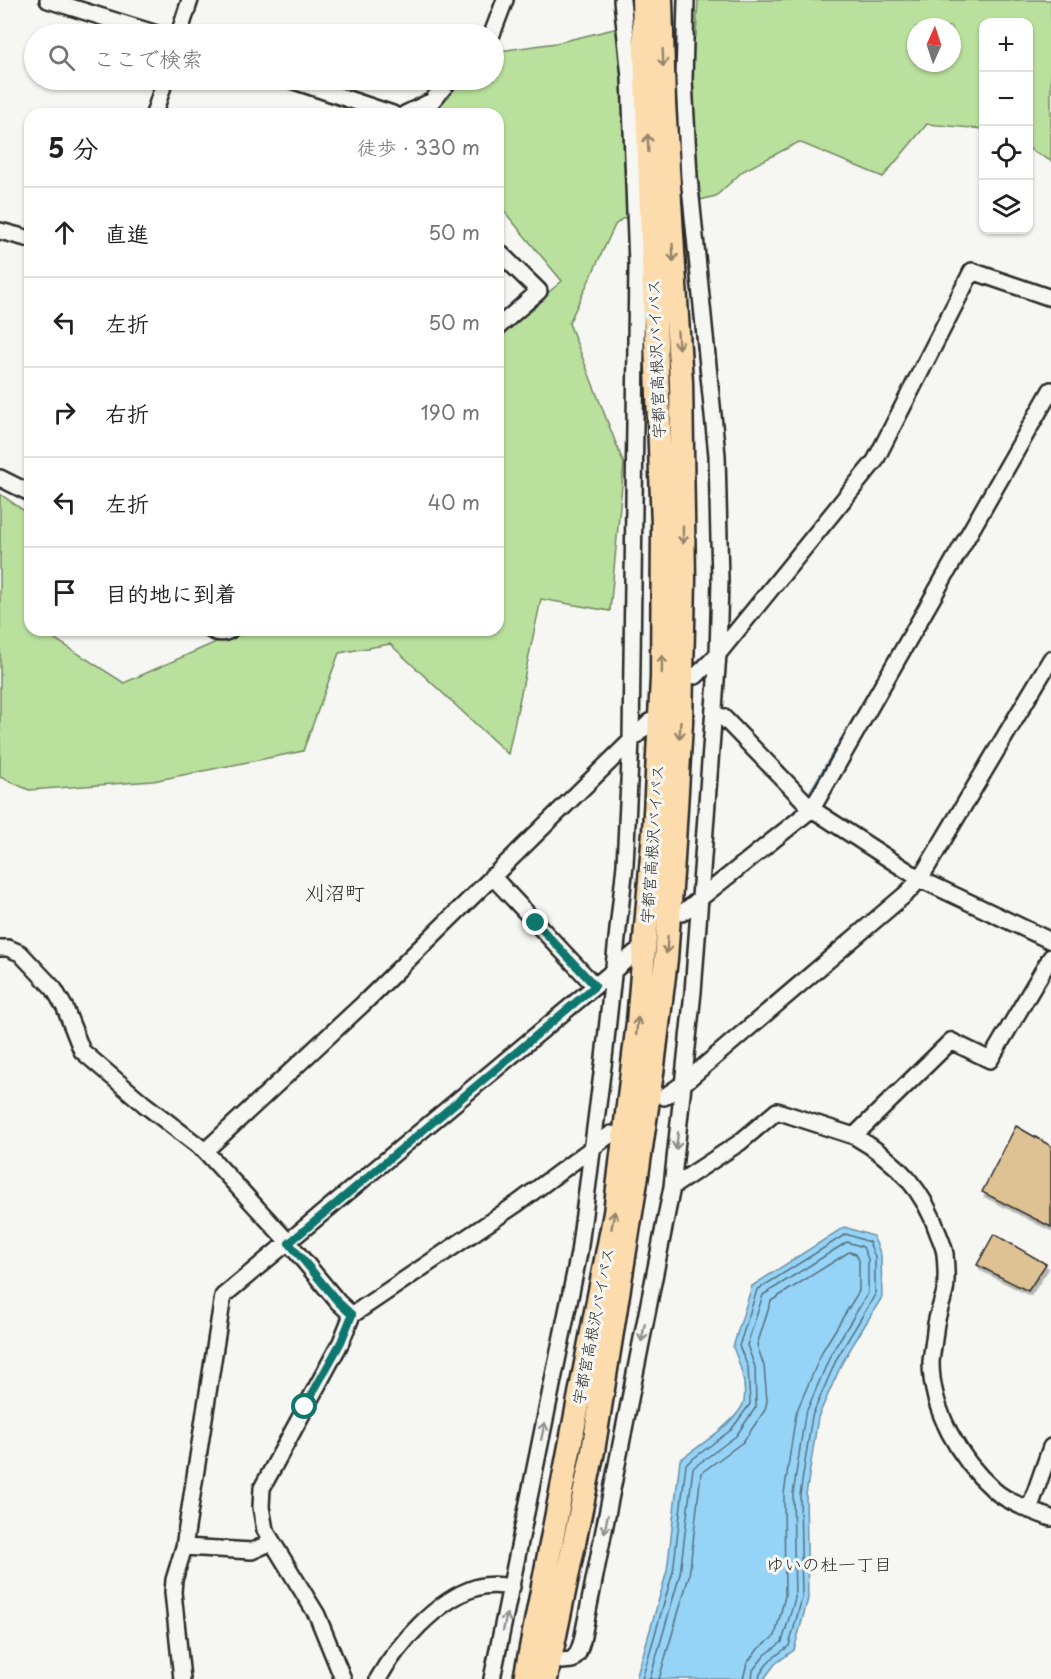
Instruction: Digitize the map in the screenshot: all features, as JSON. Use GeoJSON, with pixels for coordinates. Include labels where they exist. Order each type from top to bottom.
{"type":"FeatureCollection","features":[{"type":"Feature","properties":{"kind":"highway","name":"宇都宮高根沢バイパス"},"geometry":{"type":"LineString","coordinates":[[525,1679],[615,1213],[638,1022],[654,832],[662,678],[662,505],[642,3]]}},
{"type":"Feature","properties":{"kind":"highway","name":"宇都宮高根沢バイパス"},"geometry":{"type":"LineString","coordinates":[[546,1679],[585,1493],[653,1066],[666,959],[681,723],[684,579],[681,382],[664,103],[642,3]]}},
{"type":"Feature","properties":{"kind":"highway"},"geometry":{"type":"LineString","coordinates":[[509,1679],[528,1594],[583,1381]]}},
{"type":"Feature","properties":{"kind":"highway"},"geometry":{"type":"LineString","coordinates":[[562,1670],[585,1493]]}},
{"type":"Feature","properties":{"kind":"street"},"geometry":{"type":"LineString","coordinates":[[48,0],[126,24]]}},
{"type":"Feature","properties":{"kind":"street"},"geometry":{"type":"LineString","coordinates":[[183,24],[190,0]]}},
{"type":"Feature","properties":{"kind":"street"},"geometry":{"type":"LineString","coordinates":[[496,24],[505,0]]}},
{"type":"Feature","properties":{"kind":"street"},"geometry":{"type":"LineString","coordinates":[[492,1679],[579,1253],[615,969],[625,865],[631,740],[637,265],[630,77],[642,3],[686,3],[684,80],[689,177],[717,455],[720,582],[714,713],[684,1083],[672,1187],[582,1641],[578,1653],[562,1670]]}},
{"type":"Feature","properties":{"kind":"street"},"geometry":{"type":"LineString","coordinates":[[156,108],[162,90]]}},
{"type":"Feature","properties":{"kind":"street"},"geometry":{"type":"LineString","coordinates":[[321,90],[375,108]]}},
{"type":"Feature","properties":{"kind":"street"},"geometry":{"type":"LineString","coordinates":[[417,108],[432,101],[441,90]]}},
{"type":"Feature","properties":{"kind":"street"},"geometry":{"type":"LineString","coordinates":[[0,231],[24,237]]}},
{"type":"Feature","properties":{"kind":"street"},"geometry":{"type":"LineString","coordinates":[[504,257],[539,291],[504,322]]}},
{"type":"Feature","properties":{"kind":"street"},"geometry":{"type":"LineString","coordinates":[[696,676],[718,654],[875,460],[972,271],[1051,298]]}},
{"type":"Feature","properties":{"kind":"street"},"geometry":{"type":"LineString","coordinates":[[682,913],[699,897],[812,810],[1051,390]]}},
{"type":"Feature","properties":{"kind":"street"},"geometry":{"type":"LineString","coordinates":[[0,478],[24,490]]}},
{"type":"Feature","properties":{"kind":"street"},"geometry":{"type":"LineString","coordinates":[[664,1097],[684,1083],[907,893],[920,879],[1051,658]]}},
{"type":"Feature","properties":{"kind":"street"},"geometry":{"type":"LineString","coordinates":[[714,713],[723,717],[812,810],[920,879],[1051,941]]}},
{"type":"Feature","properties":{"kind":"street"},"geometry":{"type":"LineString","coordinates":[[205,1151],[364,1003],[651,721]]}},
{"type":"Feature","properties":{"kind":"street"},"geometry":{"type":"LineString","coordinates":[[492,876],[595,986]]}},
{"type":"Feature","properties":{"kind":"street"},"geometry":{"type":"LineString","coordinates":[[0,948],[8,948],[20,953],[54,989],[65,1008],[82,1051],[144,1104],[205,1151],[352,1315]]}},
{"type":"Feature","properties":{"kind":"street"},"geometry":{"type":"LineString","coordinates":[[182,1679],[173,1592],[174,1580],[184,1547],[223,1296],[636,952]]}},
{"type":"Feature","properties":{"kind":"street"},"geometry":{"type":"LineString","coordinates":[[854,1136],[951,1041],[990,1060],[1051,957]]}},
{"type":"Feature","properties":{"kind":"street"},"geometry":{"type":"LineString","coordinates":[[672,1187],[739,1143],[777,1111],[854,1136],[900,1168],[921,1194],[935,1221],[945,1253],[946,1288],[935,1325],[931,1364],[936,1401],[949,1433],[968,1460],[995,1491],[1029,1510],[1051,1518]]}},
{"type":"Feature","properties":{"kind":"street"},"geometry":{"type":"LineString","coordinates":[[343,1679],[317,1615],[265,1530],[261,1507],[262,1488],[341,1342],[352,1315],[518,1203],[611,1134]]}},
{"type":"Feature","properties":{"kind":"street"},"geometry":{"type":"LineString","coordinates":[[1029,1510],[1051,1447]]}},
{"type":"Feature","properties":{"kind":"street"},"geometry":{"type":"LineString","coordinates":[[184,1547],[252,1551],[272,1542]]}},
{"type":"Feature","properties":{"kind":"street"},"geometry":{"type":"LineString","coordinates":[[378,1679],[393,1654],[420,1624],[438,1610],[475,1588],[495,1585],[512,1587]]}},
{"type":"Feature","properties":{"kind":"green space"},"geometry":{"type":"Polygon","coordinates":[[[698,0],[1051,0],[1051,161],[1033,151],[1033,18],[979,18],[979,129],[927,124],[883,177],[799,142],[743,171],[716,196],[622,219],[615,225],[569,323],[624,464],[610,611],[541,599],[508,754],[390,644],[339,653],[303,751],[153,781],[29,790],[0,777],[0,494],[24,511],[24,636],[56,636],[55,639],[124,683],[230,636],[504,636],[504,330],[562,281],[504,211],[504,108],[423,108],[421,101],[439,90],[504,90],[504,50],[556,43],[614,29],[696,36],[698,0]]]}},
{"type":"Feature","properties":{"kind":"water"},"geometry":{"type":"Polygon","coordinates":[[[844,1227],[873,1236],[881,1255],[882,1297],[843,1361],[818,1417],[806,1495],[808,1599],[794,1650],[775,1664],[764,1679],[636,1679],[667,1571],[680,1460],[735,1417],[744,1401],[743,1380],[733,1347],[752,1286],[844,1227]]]}},
{"type":"Feature","properties":{"kind":"building"},"geometry":{"type":"Polygon","coordinates":[[[1016,1126],[1051,1146],[1051,1227],[982,1192],[1016,1126]]]}},
{"type":"Feature","properties":{"kind":"building"},"geometry":{"type":"Polygon","coordinates":[[[994,1234],[1046,1264],[1028,1291],[977,1265],[994,1234]]]}},
{"type":"Feature","properties":{"kind":"waterway"},"geometry":{"type":"LineString","coordinates":[[789,819],[809,796],[878,679]]}},
{"type":"Feature","properties":{"kind":"district","name":"刈沼町"},"geometry":{"type":"Point","coordinates":[335,893]}},
{"type":"Feature","properties":{"kind":"district","name":"ゆいの杜一丁目"},"geometry":{"type":"Point","coordinates":[829,1565]}},
{"type":"Feature","properties":{"kind":"route"},"geometry":{"type":"LineString","coordinates":[[305,1407],[341,1342],[352,1315],[338,1302],[289,1243],[595,986],[536,923]]}}]}
